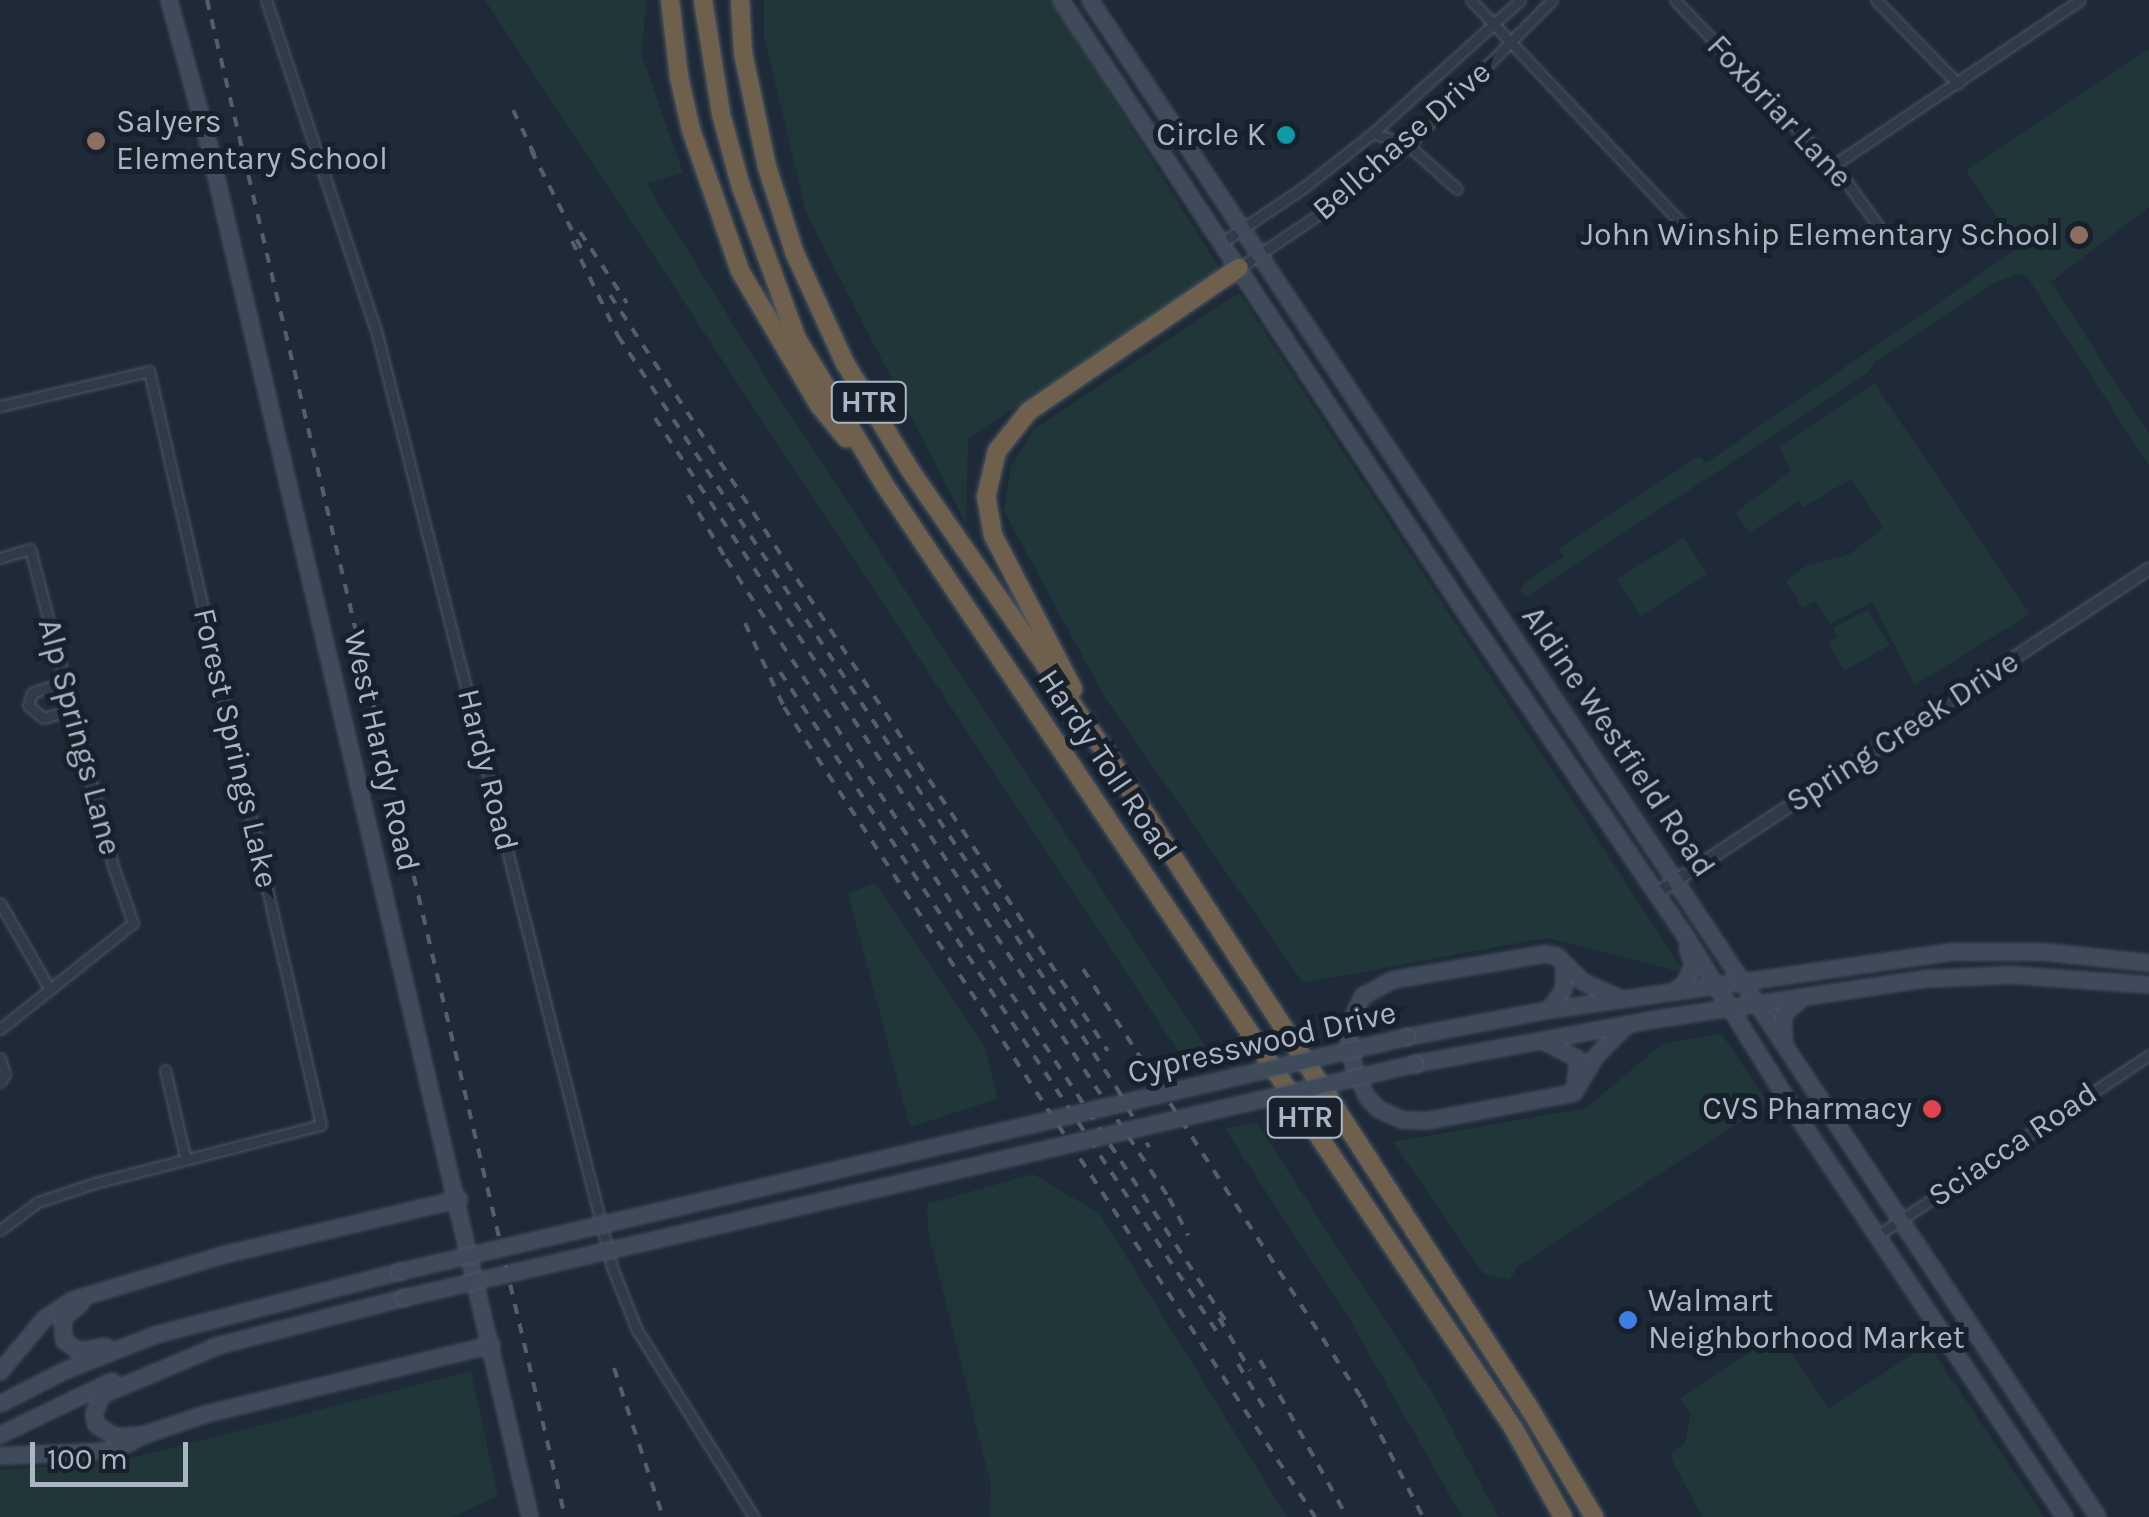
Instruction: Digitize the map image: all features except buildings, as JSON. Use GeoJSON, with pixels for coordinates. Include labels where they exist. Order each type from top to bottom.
{"type":"FeatureCollection","features":[{"type":"Feature","properties":{"kind":"highway"},"geometry":{"type":"LineString","coordinates":[[670,0],[679,77],[691,130],[740,270],[820,405],[884,484]]}},
{"type":"Feature","properties":{"kind":"highway","name":"Hardy Toll Road"},"geometry":{"type":"LineString","coordinates":[[704,0],[720,114],[742,188],[797,339],[884,484],[1514,1429],[1563,1517]]}},
{"type":"Feature","properties":{"kind":"highway","name":"Hardy Toll Road"},"geometry":{"type":"LineString","coordinates":[[740,0],[743,53],[767,167],[795,254],[844,363],[910,470],[1108,756],[1530,1409],[1594,1517]]}},
{"type":"Feature","properties":{"kind":"highway"},"geometry":{"type":"LineString","coordinates":[[1108,756],[993,535],[986,496],[991,466],[1004,437],[1029,411],[1239,268]]}},
{"type":"Feature","properties":{"kind":"main road","name":"West Hardy Road"},"geometry":{"type":"LineString","coordinates":[[169,0],[208,142],[459,1199],[530,1517]]}},
{"type":"Feature","properties":{"kind":"main road","name":"Aldine Westfield Road"},"geometry":{"type":"LineString","coordinates":[[1061,0],[1459,604],[1684,934],[2065,1517]]}},
{"type":"Feature","properties":{"kind":"main road"},"geometry":{"type":"LineString","coordinates":[[1073,18],[1091,2]]}},
{"type":"Feature","properties":{"kind":"main road","name":"Aldine Westfield Road"},"geometry":{"type":"LineString","coordinates":[[1091,2],[1388,443],[1678,880],[1790,1059],[2098,1517]]}},
{"type":"Feature","properties":{"kind":"main road"},"geometry":{"type":"LineString","coordinates":[[1364,458],[1388,443]]}},
{"type":"Feature","properties":{"kind":"main road"},"geometry":{"type":"LineString","coordinates":[[1459,604],[1483,589]]}},
{"type":"Feature","properties":{"kind":"main road"},"geometry":{"type":"LineString","coordinates":[[1557,750],[1580,737]]}},
{"type":"Feature","properties":{"kind":"main road"},"geometry":{"type":"LineString","coordinates":[[1671,993],[1685,983],[1693,966],[1684,934]]}},
{"type":"Feature","properties":{"kind":"main road"},"geometry":{"type":"LineString","coordinates":[[1993,951],[1993,976]]}},
{"type":"Feature","properties":{"kind":"main road","name":"Cypresswood Drive"},"geometry":{"type":"LineString","coordinates":[[156,1335],[399,1272],[1407,1037],[1549,1010],[1895,958],[1993,951],[2149,963]]}},
{"type":"Feature","properties":{"kind":"main road"},"geometry":{"type":"LineString","coordinates":[[1622,1000],[1583,982],[1557,956],[1545,954],[1392,980],[1364,996],[1349,1039],[1367,1097],[1378,1109],[1402,1120],[1426,1121],[1574,1094],[1596,1056],[1628,1024]]}},
{"type":"Feature","properties":{"kind":"main road"},"geometry":{"type":"LineString","coordinates":[[1549,1010],[1564,989],[1564,964]]}},
{"type":"Feature","properties":{"kind":"main road","name":"Cypresswood Drive"},"geometry":{"type":"LineString","coordinates":[[218,1346],[404,1298],[1415,1064],[1542,1040],[1924,980],[1993,976],[2148,985]]}},
{"type":"Feature","properties":{"kind":"main road"},"geometry":{"type":"LineString","coordinates":[[1790,1059],[1780,1028],[1783,1015],[1804,997]]}},
{"type":"Feature","properties":{"kind":"main road"},"geometry":{"type":"LineString","coordinates":[[1542,1040],[1578,1059],[1574,1094]]}},
{"type":"Feature","properties":{"kind":"main road"},"geometry":{"type":"LineString","coordinates":[[0,1372],[44,1318],[74,1300],[223,1254],[459,1199]]}},
{"type":"Feature","properties":{"kind":"main road"},"geometry":{"type":"LineString","coordinates":[[108,1288],[63,1318],[60,1333],[69,1347],[86,1351],[156,1335]]}},
{"type":"Feature","properties":{"kind":"main road"},"geometry":{"type":"LineString","coordinates":[[0,1404],[64,1371],[156,1335]]}},
{"type":"Feature","properties":{"kind":"main road"},"geometry":{"type":"LineString","coordinates":[[0,1456],[113,1450],[206,1414],[492,1345]]}},
{"type":"Feature","properties":{"kind":"main road"},"geometry":{"type":"LineString","coordinates":[[144,1435],[116,1437],[102,1431],[94,1414],[102,1395],[218,1346]]}},
{"type":"Feature","properties":{"kind":"main road"},"geometry":{"type":"LineString","coordinates":[[0,1435],[72,1396],[218,1346]]}},
{"type":"Feature","properties":{"kind":"main road"},"geometry":{"type":"LineString","coordinates":[[1994,1412],[2018,1396]]}},
{"type":"Feature","properties":{"kind":"street","name":"Hardy Road"},"geometry":{"type":"LineString","coordinates":[[266,0],[377,334],[612,1267],[637,1330],[754,1517]]}},
{"type":"Feature","properties":{"kind":"street"},"geometry":{"type":"LineString","coordinates":[[1472,0],[1699,242]]}},
{"type":"Feature","properties":{"kind":"street","name":"Bellchase Drive"},"geometry":{"type":"LineString","coordinates":[[1222,242],[1304,188],[1372,133],[1520,0]]}},
{"type":"Feature","properties":{"kind":"street","name":"Bellchase Drive"},"geometry":{"type":"LineString","coordinates":[[1239,268],[1349,194],[1408,145],[1552,0]]}},
{"type":"Feature","properties":{"kind":"street","name":"Foxbriar Lane"},"geometry":{"type":"LineString","coordinates":[[1675,0],[1832,166],[1879,228]]}},
{"type":"Feature","properties":{"kind":"street"},"geometry":{"type":"LineString","coordinates":[[1876,0],[1958,84]]}},
{"type":"Feature","properties":{"kind":"street"},"geometry":{"type":"LineString","coordinates":[[1832,166],[2080,0]]}},
{"type":"Feature","properties":{"kind":"street"},"geometry":{"type":"LineString","coordinates":[[1372,133],[1408,145],[1457,188]]}},
{"type":"Feature","properties":{"kind":"street","name":"Forest Springs Lake"},"geometry":{"type":"LineString","coordinates":[[0,406],[149,371],[321,1126],[186,1160]]}},
{"type":"Feature","properties":{"kind":"street","name":"Alp Springs Lane"},"geometry":{"type":"LineString","coordinates":[[0,558],[30,549],[114,869],[133,923],[48,986]]}},
{"type":"Feature","properties":{"kind":"street","name":"Spring Creek Drive"},"geometry":{"type":"LineString","coordinates":[[1656,893],[2149,568]]}},
{"type":"Feature","properties":{"kind":"street"},"geometry":{"type":"LineString","coordinates":[[64,682],[32,693],[28,705],[43,718],[73,710]]}},
{"type":"Feature","properties":{"kind":"street"},"geometry":{"type":"LineString","coordinates":[[0,902],[48,986],[0,1029]]}},
{"type":"Feature","properties":{"kind":"street","name":"Sciacca Road"},"geometry":{"type":"LineString","coordinates":[[1878,1236],[2149,1055]]}},
{"type":"Feature","properties":{"kind":"street"},"geometry":{"type":"LineString","coordinates":[[0,1058],[5,1074],[0,1082]]}},
{"type":"Feature","properties":{"kind":"street"},"geometry":{"type":"LineString","coordinates":[[0,1230],[38,1202],[186,1160],[165,1070]]}},
{"type":"Feature","properties":{"kind":"green space"},"geometry":{"type":"Polygon","coordinates":[[[485,0],[646,0],[642,56],[683,173],[646,183],[775,392],[1209,1052],[1185,1062],[485,0]]]}},
{"type":"Feature","properties":{"kind":"green space"},"geometry":{"type":"Polygon","coordinates":[[[764,0],[1052,0],[1221,271],[968,439],[966,524],[806,212],[764,36],[764,0]]]}},
{"type":"Feature","properties":{"kind":"green space","name":"John Winship Elementary School"},"geometry":{"type":"Polygon","coordinates":[[[2149,49],[2149,207],[2051,282],[2149,434],[2149,466],[2028,278],[2018,274],[1994,283],[1876,361],[1866,374],[1526,597],[1520,592],[1525,583],[1564,556],[1559,549],[1699,456],[1706,463],[2018,248],[1966,170],[2149,49]]]}},
{"type":"Feature","properties":{"kind":"green space"},"geometry":{"type":"Polygon","coordinates":[[[1239,293],[1685,973],[1547,938],[1303,983],[1104,696],[1004,511],[1011,466],[1034,429],[1239,293]]]}},
{"type":"Feature","properties":{"kind":"green space"},"geometry":{"type":"Polygon","coordinates":[[[1874,383],[2030,614],[1915,685],[1872,602],[1830,624],[1815,601],[1802,608],[1786,581],[1804,567],[1850,554],[1883,528],[1851,479],[1803,507],[1798,501],[1749,533],[1736,512],[1791,471],[1779,447],[1874,383]]]}},
{"type":"Feature","properties":{"kind":"green space"},"geometry":{"type":"Polygon","coordinates":[[[1684,537],[1707,574],[1640,616],[1617,579],[1684,537]]]}},
{"type":"Feature","properties":{"kind":"green space"},"geometry":{"type":"Polygon","coordinates":[[[1867,610],[1890,645],[1844,671],[1828,642],[1837,637],[1833,628],[1867,610]]]}},
{"type":"Feature","properties":{"kind":"green space"},"geometry":{"type":"Polygon","coordinates":[[[875,883],[985,1047],[998,1099],[910,1127],[848,893],[875,883]]]}},
{"type":"Feature","properties":{"kind":"green space"},"geometry":{"type":"Polygon","coordinates":[[[1721,1033],[1768,1103],[1517,1267],[1510,1280],[1483,1273],[1393,1142],[1586,1108],[1662,1044],[1721,1033]]]}},
{"type":"Feature","properties":{"kind":"green space"},"geometry":{"type":"Polygon","coordinates":[[[1256,1122],[1437,1400],[1498,1517],[1462,1517],[1350,1320],[1225,1129],[1256,1122]]]}},
{"type":"Feature","properties":{"kind":"green space"},"geometry":{"type":"Polygon","coordinates":[[[1033,1174],[1100,1214],[1287,1517],[989,1517],[991,1485],[928,1231],[927,1204],[1033,1174]]]}},
{"type":"Feature","properties":{"kind":"green space"},"geometry":{"type":"Polygon","coordinates":[[[1778,1334],[1829,1409],[1928,1344],[2044,1517],[1702,1517],[1670,1456],[1686,1441],[1690,1414],[1681,1398],[1778,1334]]]}},
{"type":"Feature","properties":{"kind":"green space"},"geometry":{"type":"Polygon","coordinates":[[[471,1371],[498,1496],[452,1517],[0,1517],[0,1470],[120,1461],[471,1371]]]}},
{"type":"Feature","properties":{"kind":"railway"},"geometry":{"type":"LineString","coordinates":[[207,0],[565,1517]]}},
{"type":"Feature","properties":{"kind":"railway"},"geometry":{"type":"LineString","coordinates":[[513,110],[537,160]]}},
{"type":"Feature","properties":{"kind":"railway"},"geometry":{"type":"LineString","coordinates":[[531,150],[581,248]]}},
{"type":"Feature","properties":{"kind":"railway"},"geometry":{"type":"LineString","coordinates":[[580,232],[627,303]]}},
{"type":"Feature","properties":{"kind":"railway"},"geometry":{"type":"LineString","coordinates":[[572,241],[618,336],[1118,1090],[1149,1147]]}},
{"type":"Feature","properties":{"kind":"railway"},"geometry":{"type":"LineString","coordinates":[[610,295],[1108,1051]]}},
{"type":"Feature","properties":{"kind":"railway"},"geometry":{"type":"LineString","coordinates":[[655,418],[1169,1198],[1188,1235]]}},
{"type":"Feature","properties":{"kind":"railway"},"geometry":{"type":"LineString","coordinates":[[688,495],[726,559],[1229,1326]]}},
{"type":"Feature","properties":{"kind":"railway"},"geometry":{"type":"LineString","coordinates":[[745,623],[784,707],[1315,1517]]}},
{"type":"Feature","properties":{"kind":"railway"},"geometry":{"type":"LineString","coordinates":[[780,672],[1219,1335]]}},
{"type":"Feature","properties":{"kind":"railway"},"geometry":{"type":"LineString","coordinates":[[1083,969],[1362,1399],[1423,1517]]}},
{"type":"Feature","properties":{"kind":"railway"},"geometry":{"type":"LineString","coordinates":[[1219,1318],[1250,1370]]}},
{"type":"Feature","properties":{"kind":"railway"},"geometry":{"type":"LineString","coordinates":[[1260,1360],[1347,1517]]}},
{"type":"Feature","properties":{"kind":"railway"},"geometry":{"type":"LineString","coordinates":[[1238,1364],[1266,1411]]}},
{"type":"Feature","properties":{"kind":"railway"},"geometry":{"type":"LineString","coordinates":[[614,1368],[663,1517]]}},
{"type":"Feature","properties":{"kind":"place","name":"Circle K"},"geometry":{"type":"Point","coordinates":[1286,135]}},
{"type":"Feature","properties":{"kind":"place","name":"Salyers Elementary School"},"geometry":{"type":"Point","coordinates":[96,141]}},
{"type":"Feature","properties":{"kind":"place","name":"John Winship Elementary School"},"geometry":{"type":"Point","coordinates":[2079,235]}},
{"type":"Feature","properties":{"kind":"place","name":"CVS Pharmacy"},"geometry":{"type":"Point","coordinates":[1932,1109]}},
{"type":"Feature","properties":{"kind":"place","name":"Walmart Neighborhood Market"},"geometry":{"type":"Point","coordinates":[1628,1320]}}]}
